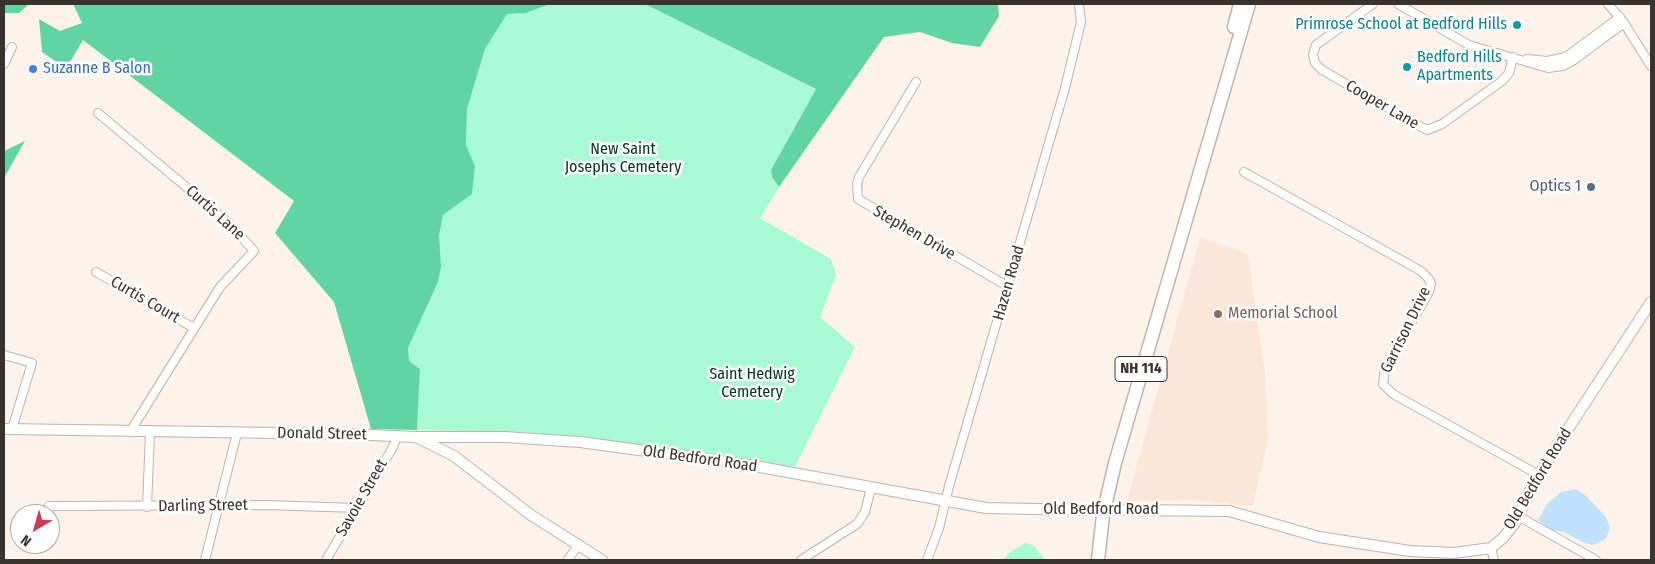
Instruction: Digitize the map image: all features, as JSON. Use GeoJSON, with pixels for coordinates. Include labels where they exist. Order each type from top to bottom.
{"type":"FeatureCollection","features":[{"type":"Feature","properties":{"kind":"main road","name":"NH 114"},"geometry":{"type":"LineString","coordinates":[[1197,180],[1200,157],[1240,4]]}},
{"type":"Feature","properties":{"kind":"main road","name":"NH 114"},"geometry":{"type":"LineString","coordinates":[[1098,560],[1104,515],[1115,462],[1249,4]]}},
{"type":"Feature","properties":{"kind":"street","name":"Hazen Road"},"geometry":{"type":"LineString","coordinates":[[927,560],[932,550],[946,502],[1077,44],[1081,22],[1079,4]]}},
{"type":"Feature","properties":{"kind":"street","name":"Cooper Lane"},"geometry":{"type":"LineString","coordinates":[[1372,4],[1316,46],[1313,54],[1315,63],[1322,70],[1427,130],[1442,124],[1502,81],[1509,73],[1512,57]]}},
{"type":"Feature","properties":{"kind":"street"},"geometry":{"type":"LineString","coordinates":[[1398,4],[1469,45],[1541,66],[1563,66],[1585,54],[1622,20]]}},
{"type":"Feature","properties":{"kind":"street"},"geometry":{"type":"LineString","coordinates":[[1608,4],[1622,20],[1651,66]]}},
{"type":"Feature","properties":{"kind":"street"},"geometry":{"type":"LineString","coordinates":[[4,64],[12,47]]}},
{"type":"Feature","properties":{"kind":"street","name":"Stephen Drive"},"geometry":{"type":"LineString","coordinates":[[916,82],[859,177],[857,184],[858,199],[1007,286]]}},
{"type":"Feature","properties":{"kind":"street","name":"Curtis Lane"},"geometry":{"type":"LineString","coordinates":[[98,113],[228,222],[254,251],[220,287],[130,432]]}},
{"type":"Feature","properties":{"kind":"street","name":"Garrison Drive"},"geometry":{"type":"LineString","coordinates":[[1244,172],[1421,271],[1428,278],[1431,283],[1429,292],[1385,368],[1383,384],[1393,394],[1539,475]]}},
{"type":"Feature","properties":{"kind":"street","name":"Curtis Court"},"geometry":{"type":"LineString","coordinates":[[96,272],[194,328]]}},
{"type":"Feature","properties":{"kind":"street","name":"Old Bedford Road"},"geometry":{"type":"LineString","coordinates":[[416,437],[534,438],[660,452],[793,473],[946,502],[1003,510],[1229,511],[1319,538],[1410,550],[1454,553],[1491,548],[1508,532],[1539,475],[1651,302]]}},
{"type":"Feature","properties":{"kind":"street"},"geometry":{"type":"LineString","coordinates":[[4,355],[32,363],[6,430]]}},
{"type":"Feature","properties":{"kind":"street","name":"Donald Street"},"geometry":{"type":"LineString","coordinates":[[6,430],[416,437],[454,456],[531,515],[602,560]]}},
{"type":"Feature","properties":{"kind":"street"},"geometry":{"type":"LineString","coordinates":[[147,507],[150,432]]}},
{"type":"Feature","properties":{"kind":"street"},"geometry":{"type":"LineString","coordinates":[[205,560],[237,433]]}},
{"type":"Feature","properties":{"kind":"street","name":"Savoie Street"},"geometry":{"type":"LineString","coordinates":[[326,560],[393,447],[397,436]]}},
{"type":"Feature","properties":{"kind":"street"},"geometry":{"type":"LineString","coordinates":[[452,436],[450,445],[454,456]]}},
{"type":"Feature","properties":{"kind":"street"},"geometry":{"type":"LineString","coordinates":[[801,560],[857,524],[865,512],[871,488]]}},
{"type":"Feature","properties":{"kind":"street","name":"Darling Street"},"geometry":{"type":"LineString","coordinates":[[60,506],[219,505],[357,508]]}},
{"type":"Feature","properties":{"kind":"street"},"geometry":{"type":"LineString","coordinates":[[1518,516],[1596,560]]}},
{"type":"Feature","properties":{"kind":"street"},"geometry":{"type":"LineString","coordinates":[[568,560],[578,545]]}},
{"type":"Feature","properties":{"kind":"street"},"geometry":{"type":"LineString","coordinates":[[1491,548],[1494,560]]}},
{"type":"Feature","properties":{"kind":"shaded area","name":"Memorial School"},"geometry":{"type":"Polygon","coordinates":[[[1200,238],[1248,254],[1265,374],[1268,438],[1253,506],[1195,500],[1127,501],[1200,238]]]}},
{"type":"Feature","properties":{"kind":"green space"},"geometry":{"type":"Polygon","coordinates":[[[4,4],[28,5],[19,13],[4,13],[4,4]]]}},
{"type":"Feature","properties":{"kind":"green space"},"geometry":{"type":"Polygon","coordinates":[[[73,4],[550,4],[526,13],[507,14],[485,49],[467,109],[466,145],[475,166],[472,194],[443,215],[439,236],[441,267],[438,282],[408,348],[409,361],[420,369],[417,430],[371,429],[334,302],[275,233],[294,201],[83,40],[63,74],[58,63],[42,52],[39,19],[60,31],[82,23],[73,4]]]}},
{"type":"Feature","properties":{"kind":"green space","name":"New Saint Josephs Cemetery"},"geometry":{"type":"Polygon","coordinates":[[[550,4],[645,4],[816,89],[771,170],[772,177],[779,187],[760,218],[831,259],[836,275],[820,317],[855,347],[795,467],[621,442],[524,432],[417,430],[420,369],[409,361],[408,348],[438,282],[439,236],[443,215],[472,194],[475,166],[466,145],[467,109],[485,49],[507,14],[526,13],[550,4]]]}},
{"type":"Feature","properties":{"kind":"green space"},"geometry":{"type":"Polygon","coordinates":[[[645,4],[998,4],[999,16],[980,47],[952,43],[920,32],[884,37],[779,187],[772,177],[771,170],[816,89],[645,4]]]}},
{"type":"Feature","properties":{"kind":"green space"},"geometry":{"type":"Polygon","coordinates":[[[25,141],[4,178],[4,151],[25,141]]]}},
{"type":"Feature","properties":{"kind":"green space"},"geometry":{"type":"Polygon","coordinates":[[[1025,543],[1033,545],[1045,560],[1003,560],[1009,553],[1025,543]]]}},
{"type":"Feature","properties":{"kind":"water"},"geometry":{"type":"Polygon","coordinates":[[[1576,489],[1585,495],[1606,517],[1610,528],[1606,539],[1593,545],[1584,543],[1564,532],[1551,530],[1538,520],[1547,504],[1561,492],[1576,489]]]}},
{"type":"Feature","properties":{"kind":"place","name":"Primrose School at Bedford Hills"},"geometry":{"type":"Point","coordinates":[1517,25]}},
{"type":"Feature","properties":{"kind":"place","name":"Bedford Hills Apartments"},"geometry":{"type":"Point","coordinates":[1407,67]}},
{"type":"Feature","properties":{"kind":"place","name":"Suzanne B Salon"},"geometry":{"type":"Point","coordinates":[33,69]}},
{"type":"Feature","properties":{"kind":"place","name":"Optics 1"},"geometry":{"type":"Point","coordinates":[1591,187]}},
{"type":"Feature","properties":{"kind":"place","name":"Memorial School"},"geometry":{"type":"Point","coordinates":[1218,314]}},
{"type":"Feature","properties":{"kind":"park label","name":"Saint Hedwig Cemetery"},"geometry":{"type":"Point","coordinates":[752,384]}}]}
